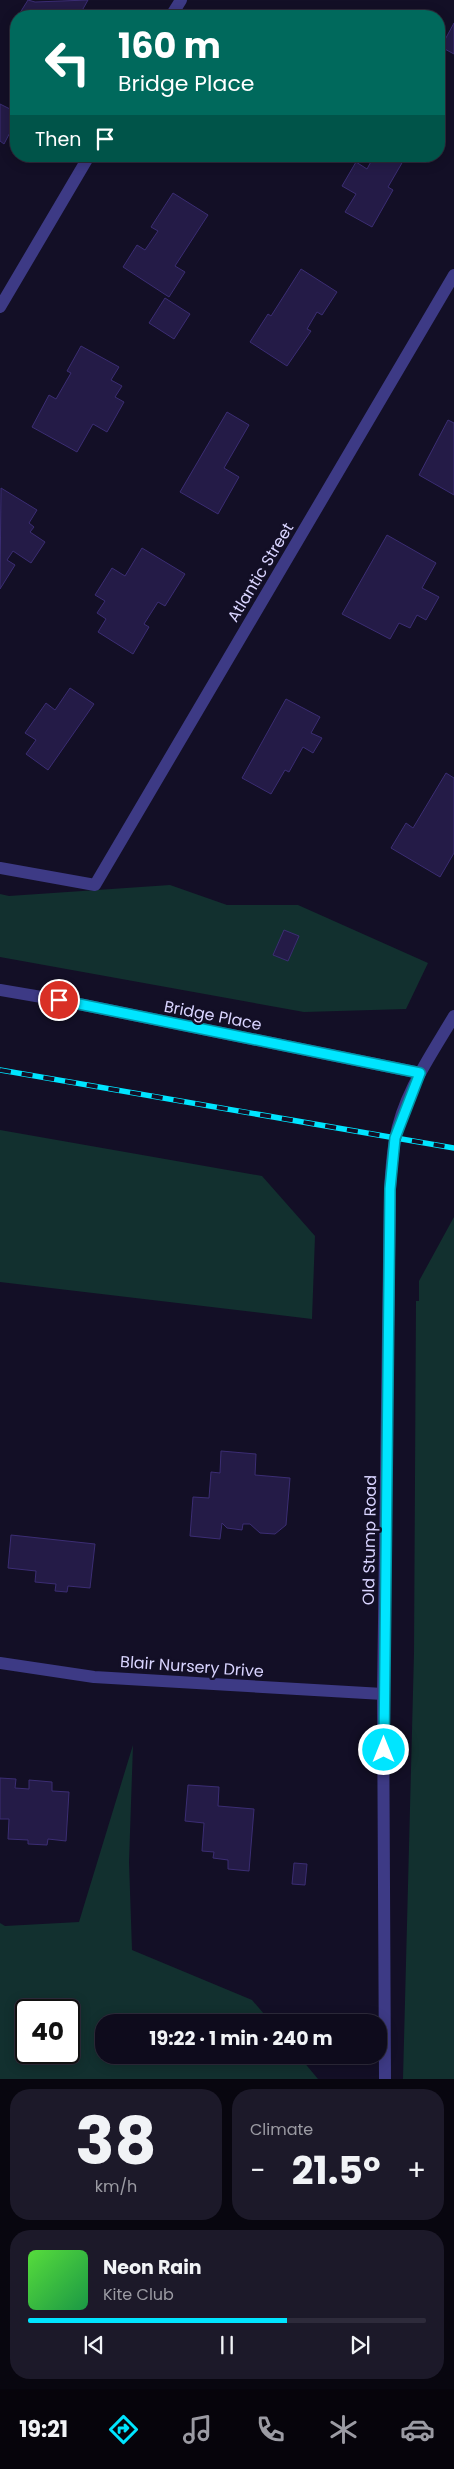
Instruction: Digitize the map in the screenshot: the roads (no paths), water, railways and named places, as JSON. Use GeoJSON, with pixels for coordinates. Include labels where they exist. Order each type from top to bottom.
{"type":"FeatureCollection","features":[{"type":"Feature","properties":{"kind":"street"},"geometry":{"type":"LineString","coordinates":[[0,307],[85,162]]}},
{"type":"Feature","properties":{"kind":"street","name":"Atlantic Street"},"geometry":{"type":"LineString","coordinates":[[0,868],[95,885],[454,275]]}},
{"type":"Feature","properties":{"kind":"street","name":"Bridge Place"},"geometry":{"type":"LineString","coordinates":[[0,990],[59,1000],[420,1073]]}},
{"type":"Feature","properties":{"kind":"street","name":"Old Stump Road"},"geometry":{"type":"LineString","coordinates":[[384,2079],[383,1694],[390,1189],[395,1138],[420,1073],[454,1016]]}},
{"type":"Feature","properties":{"kind":"street","name":"Blair Nursery Drive"},"geometry":{"type":"LineString","coordinates":[[0,1663],[94,1677],[383,1694]]}},
{"type":"Feature","properties":{"kind":"railway"},"geometry":{"type":"LineString","coordinates":[[0,1070],[454,1148]]}}]}
